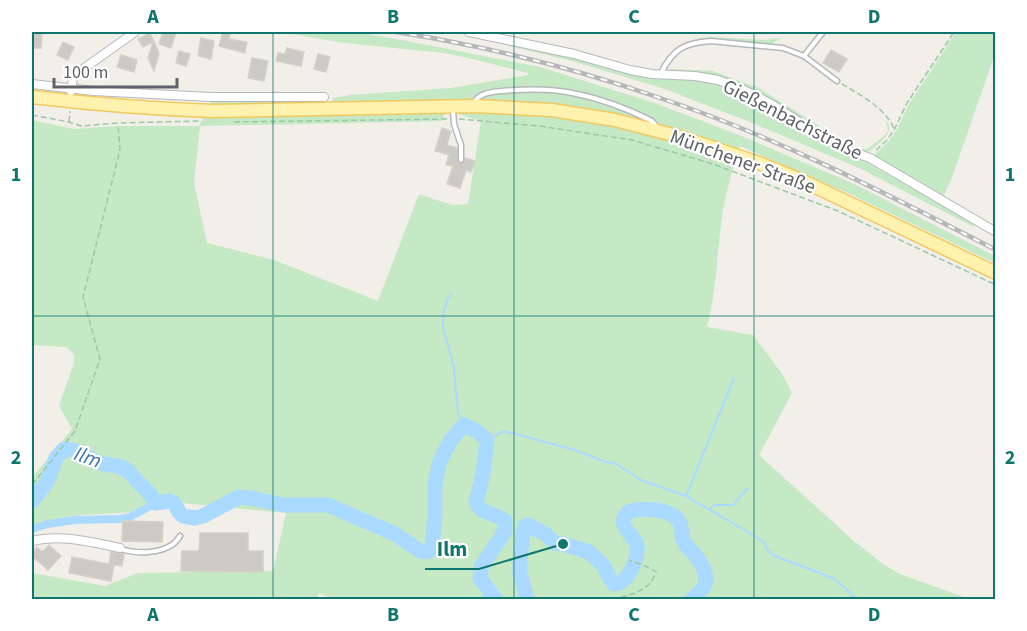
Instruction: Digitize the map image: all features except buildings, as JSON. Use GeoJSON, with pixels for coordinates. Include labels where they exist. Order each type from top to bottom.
{"type":"FeatureCollection","features":[{"type":"Feature","properties":{"kind":"main road"},"geometry":{"type":"LineString","coordinates":[[32,97],[72,102]]}},
{"type":"Feature","properties":{"kind":"main road","name":"Münchener Straße"},"geometry":{"type":"LineString","coordinates":[[72,102],[214,111],[454,112],[474,106],[529,108],[574,113],[655,129],[733,153],[801,180],[996,273]]}},
{"type":"Feature","properties":{"kind":"street"},"geometry":{"type":"LineString","coordinates":[[72,102],[71,88],[76,74],[135,32]]}},
{"type":"Feature","properties":{"kind":"street","name":"Gießenbachstraße"},"geometry":{"type":"LineString","coordinates":[[469,32],[574,54],[630,70],[718,80],[773,105],[837,146],[870,158],[996,232]]}},
{"type":"Feature","properties":{"kind":"street"},"geometry":{"type":"LineString","coordinates":[[32,84],[93,91],[212,97],[324,97]]}},
{"type":"Feature","properties":{"kind":"street"},"geometry":{"type":"LineString","coordinates":[[32,542],[64,538],[120,548]]}},
{"type":"Feature","properties":{"kind":"lane"},"geometry":{"type":"LineString","coordinates":[[804,56],[823,32]]}},
{"type":"Feature","properties":{"kind":"lane"},"geometry":{"type":"LineString","coordinates":[[661,74],[675,52],[686,45],[711,41],[783,48],[804,56],[837,81]]}},
{"type":"Feature","properties":{"kind":"lane"},"geometry":{"type":"LineString","coordinates":[[474,106],[476,98],[490,93],[555,90],[618,107],[652,122],[655,129]]}},
{"type":"Feature","properties":{"kind":"lane"},"geometry":{"type":"LineString","coordinates":[[454,112],[461,145],[461,160]]}},
{"type":"Feature","properties":{"kind":"lane"},"geometry":{"type":"LineString","coordinates":[[120,548],[155,552],[173,545],[180,536]]}},
{"type":"Feature","properties":{"kind":"path"},"geometry":{"type":"LineString","coordinates":[[870,158],[894,130],[907,103],[954,32]]}},
{"type":"Feature","properties":{"kind":"path"},"geometry":{"type":"LineString","coordinates":[[837,81],[883,112],[890,120],[894,130]]}},
{"type":"Feature","properties":{"kind":"path"},"geometry":{"type":"LineString","coordinates":[[227,122],[454,112],[468,119],[539,126],[632,140],[713,164],[838,211],[996,285]]}},
{"type":"Feature","properties":{"kind":"path"},"geometry":{"type":"LineString","coordinates":[[32,115],[81,126],[205,121]]}},
{"type":"Feature","properties":{"kind":"path"},"geometry":{"type":"LineString","coordinates":[[32,485],[75,431],[100,359],[83,297],[120,150],[118,123]]}},
{"type":"Feature","properties":{"kind":"path"},"geometry":{"type":"LineString","coordinates":[[612,600],[644,590],[653,581],[656,572],[629,560]]}},
{"type":"Feature","properties":{"kind":"green space"},"geometry":{"type":"Polygon","coordinates":[[[280,32],[356,32],[407,41],[540,67],[655,103],[744,137],[852,183],[995,256],[995,263],[848,193],[740,146],[723,210],[715,284],[707,327],[753,335],[782,374],[792,393],[759,455],[855,542],[883,564],[900,574],[969,599],[336,600],[319,593],[316,600],[32,600],[32,573],[105,586],[138,573],[273,571],[286,513],[161,501],[138,512],[80,515],[32,527],[32,478],[72,429],[59,406],[74,363],[74,354],[66,347],[32,345],[32,120],[74,129],[117,126],[199,126],[211,102],[332,102],[333,98],[350,95],[451,88],[528,75],[528,73],[444,53],[345,43],[280,32]],[[446,110],[442,121],[200,126],[194,183],[207,243],[274,260],[378,301],[419,194],[452,205],[468,204],[481,121],[446,110]]]}},
{"type":"Feature","properties":{"kind":"green space"},"geometry":{"type":"Polygon","coordinates":[[[956,32],[995,32],[995,54],[951,180],[942,199],[876,159],[875,154],[896,131],[909,104],[956,32]]]}},
{"type":"Feature","properties":{"kind":"green space"},"geometry":{"type":"Polygon","coordinates":[[[711,37],[764,40],[781,38],[771,44],[699,40],[685,43],[673,50],[682,44],[691,40],[711,37]]]}},
{"type":"Feature","properties":{"kind":"green space"},"geometry":{"type":"Polygon","coordinates":[[[510,43],[716,83],[742,93],[836,149],[866,162],[977,225],[972,226],[859,168],[750,122],[662,88],[572,61],[509,46],[510,43]]]}},
{"type":"Feature","properties":{"kind":"green space"},"geometry":{"type":"Polygon","coordinates":[[[670,69],[713,71],[759,88],[856,149],[867,149],[883,137],[888,131],[886,120],[889,131],[885,138],[870,151],[863,153],[839,144],[745,87],[672,72],[670,69]]]}},
{"type":"Feature","properties":{"kind":"waterway"},"geometry":{"type":"LineString","coordinates":[[452,293],[443,314],[443,327],[454,368],[458,413],[464,425]]}},
{"type":"Feature","properties":{"kind":"waterway"},"geometry":{"type":"LineString","coordinates":[[686,496],[734,378]]}},
{"type":"Feature","properties":{"kind":"waterway","name":"Ilm"},"geometry":{"type":"LineString","coordinates":[[32,501],[47,482],[56,458],[64,449],[78,452],[101,463],[124,468],[156,503],[170,501],[183,516],[195,518],[203,516],[239,497],[284,505],[328,505],[395,534],[420,551],[427,552],[432,549],[435,484],[440,461],[451,440],[464,425],[475,430],[487,440],[483,474],[476,503],[483,511],[505,521],[505,531],[481,567],[480,578],[496,600]]}},
{"type":"Feature","properties":{"kind":"waterway"},"geometry":{"type":"LineString","coordinates":[[487,440],[504,431],[615,463],[641,480],[686,496],[763,541],[768,551],[775,556],[833,578],[857,600]]}},
{"type":"Feature","properties":{"kind":"waterway"},"geometry":{"type":"LineString","coordinates":[[710,510],[714,505],[733,505],[748,488]]}},
{"type":"Feature","properties":{"kind":"waterway"},"geometry":{"type":"LineString","coordinates":[[32,529],[75,520],[130,517],[156,503]]}},
{"type":"Feature","properties":{"kind":"waterway","name":"Ilm"},"geometry":{"type":"LineString","coordinates":[[526,600],[520,575],[525,526],[528,525],[545,534],[555,543],[589,552],[603,565],[614,584],[624,580],[636,557],[637,545],[625,528],[624,518],[628,512],[648,509],[671,514],[676,518],[680,523],[685,544],[695,554],[704,569],[705,585],[691,600]]}},
{"type":"Feature","properties":{"kind":"railway"},"geometry":{"type":"LineString","coordinates":[[396,32],[496,51],[562,68],[628,87],[704,113],[789,148],[996,250]]}},
{"type":"Feature","properties":{"kind":"place","name":"Ilm"},"geometry":{"type":"Point","coordinates":[563,544]}}]}
